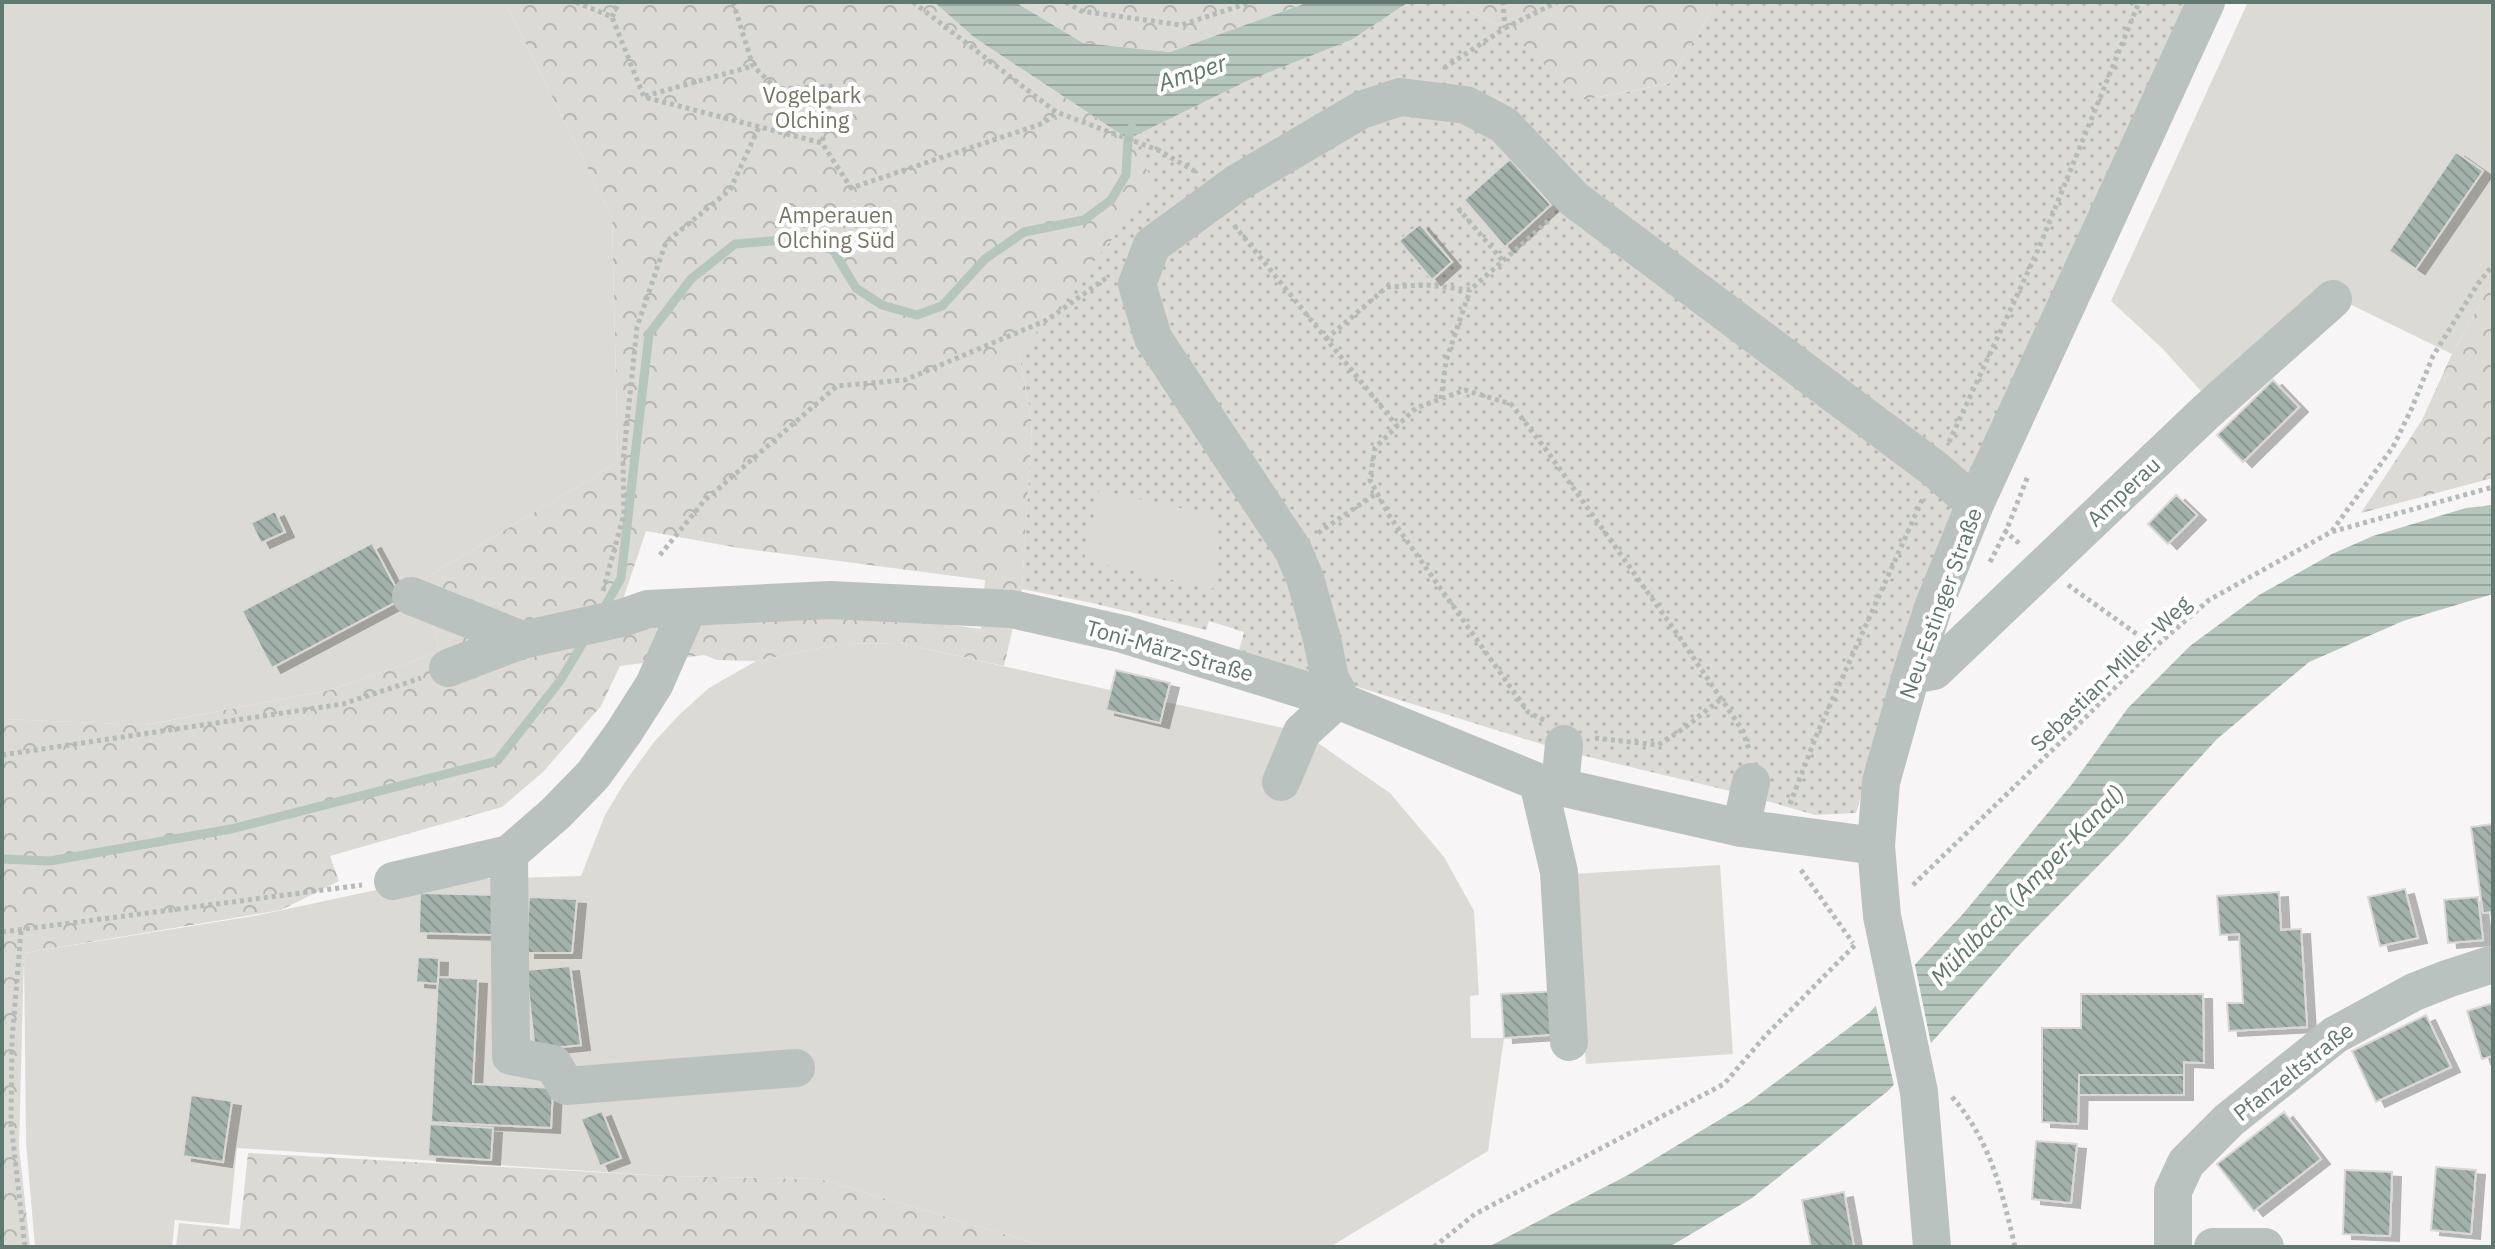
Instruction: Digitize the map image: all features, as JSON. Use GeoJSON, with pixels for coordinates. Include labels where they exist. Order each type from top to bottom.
{"type":"FeatureCollection","features":[{"type":"Feature","properties":{"kind":"street","name":"Neu-Estinger Straße"},"geometry":{"type":"LineString","coordinates":[[1932,1247],[1928,1091],[1874,937],[1881,782],[1934,605],[1975,504],[2206,2]]}},
{"type":"Feature","properties":{"kind":"street"},"geometry":{"type":"LineString","coordinates":[[1281,782],[1302,732],[1337,700],[1305,578],[1292,547],[1153,338],[1137,284],[1152,245],[1237,183],[1361,110],[1400,97],[1466,105],[1504,125],[1574,199],[1936,470],[1975,504]]}},
{"type":"Feature","properties":{"kind":"street","name":"Amperau"},"geometry":{"type":"LineString","coordinates":[[1911,675],[1934,671],[2206,412],[2333,299]]}},
{"type":"Feature","properties":{"kind":"street"},"geometry":{"type":"LineString","coordinates":[[411,596],[522,640]]}},
{"type":"Feature","properties":{"kind":"street","name":"Toni-März-Straße"},"geometry":{"type":"LineString","coordinates":[[448,668],[522,640],[648,609],[830,600],[1012,609],[1123,634],[1337,700],[1549,784],[1741,828],[1876,846]]}},
{"type":"Feature","properties":{"kind":"street"},"geometry":{"type":"LineString","coordinates":[[393,881],[509,854],[556,813],[593,775],[654,685],[688,608]]}},
{"type":"Feature","properties":{"kind":"street"},"geometry":{"type":"LineString","coordinates":[[1568,735],[1549,784],[1559,872],[1569,1042]]}},
{"type":"Feature","properties":{"kind":"street"},"geometry":{"type":"LineString","coordinates":[[1741,828],[1751,782]]}},
{"type":"Feature","properties":{"kind":"street"},"geometry":{"type":"LineString","coordinates":[[509,854],[511,1056],[553,1064],[566,1086],[796,1068]]}},
{"type":"Feature","properties":{"kind":"street","name":"Pfanzeltstraße"},"geometry":{"type":"LineString","coordinates":[[2173,1247],[2173,1191],[2186,1163],[2229,1120],[2335,1035],[2414,992],[2493,964]]}},
{"type":"Feature","properties":{"kind":"street"},"geometry":{"type":"LineString","coordinates":[[2213,1247],[2265,1247]]}},
{"type":"Feature","properties":{"kind":"path"},"geometry":{"type":"LineString","coordinates":[[576,2],[612,17],[644,97]]}},
{"type":"Feature","properties":{"kind":"path"},"geometry":{"type":"LineString","coordinates":[[612,17],[619,2]]}},
{"type":"Feature","properties":{"kind":"path"},"geometry":{"type":"LineString","coordinates":[[733,2],[753,66],[777,89],[833,86],[822,143]]}},
{"type":"Feature","properties":{"kind":"path"},"geometry":{"type":"LineString","coordinates":[[913,2],[1056,112],[1158,150]]}},
{"type":"Feature","properties":{"kind":"path"},"geometry":{"type":"LineString","coordinates":[[1066,2],[1081,11],[1181,25],[1251,2]]}},
{"type":"Feature","properties":{"kind":"path"},"geometry":{"type":"LineString","coordinates":[[1503,2],[1505,28]]}},
{"type":"Feature","properties":{"kind":"path"},"geometry":{"type":"LineString","coordinates":[[1400,97],[1505,28],[1557,2]]}},
{"type":"Feature","properties":{"kind":"path"},"geometry":{"type":"LineString","coordinates":[[1874,937],[1789,854],[1779,834],[1817,734],[2038,250],[2139,2]]}},
{"type":"Feature","properties":{"kind":"path"},"geometry":{"type":"LineString","coordinates":[[644,97],[753,66]]}},
{"type":"Feature","properties":{"kind":"path"},"geometry":{"type":"LineString","coordinates":[[644,97],[822,143],[851,188],[1044,123],[1056,112]]}},
{"type":"Feature","properties":{"kind":"path"},"geometry":{"type":"LineString","coordinates":[[608,621],[624,514],[623,462],[637,327],[666,242],[730,190],[759,127]]}},
{"type":"Feature","properties":{"kind":"path"},"geometry":{"type":"LineString","coordinates":[[1441,399],[1446,361],[1470,290],[1574,199]]}},
{"type":"Feature","properties":{"kind":"path"},"geometry":{"type":"LineString","coordinates":[[1215,200],[1397,426]]}},
{"type":"Feature","properties":{"kind":"path"},"geometry":{"type":"LineString","coordinates":[[1458,208],[1502,260]]}},
{"type":"Feature","properties":{"kind":"path"},"geometry":{"type":"LineString","coordinates":[[660,555],[704,501],[837,386],[905,380],[1047,320],[1152,245]]}},
{"type":"Feature","properties":{"kind":"path"},"geometry":{"type":"LineString","coordinates":[[2331,532],[2393,447],[2433,356],[2493,265]]}},
{"type":"Feature","properties":{"kind":"path"},"geometry":{"type":"LineString","coordinates":[[1326,339],[1387,287],[1427,285],[1470,290]]}},
{"type":"Feature","properties":{"kind":"path"},"geometry":{"type":"LineString","coordinates":[[1721,699],[1658,745],[1568,735],[1528,712],[1390,517],[1370,480],[1375,448],[1416,408],[1465,390],[1511,404],[1556,463],[1721,699],[1743,731],[1753,761],[1751,782]]}},
{"type":"Feature","properties":{"kind":"path"},"geometry":{"type":"LineString","coordinates":[[1984,573],[2006,531],[2029,473]]}},
{"type":"Feature","properties":{"kind":"path","name":"Sebastian-Miller-Weg"},"geometry":{"type":"LineString","coordinates":[[1434,1247],[1475,1214],[1724,1084],[1766,1035],[1874,937],[2155,647],[2209,600],[2331,532],[2493,487]]}},
{"type":"Feature","properties":{"kind":"path"},"geometry":{"type":"LineString","coordinates":[[1292,547],[1377,493]]}},
{"type":"Feature","properties":{"kind":"path"},"geometry":{"type":"LineString","coordinates":[[2,755],[343,704],[448,668]]}},
{"type":"Feature","properties":{"kind":"path"},"geometry":{"type":"LineString","coordinates":[[2,932],[393,881]]}},
{"type":"Feature","properties":{"kind":"path"},"geometry":{"type":"LineString","coordinates":[[21,931],[12,1040],[11,1123],[25,1247]]}},
{"type":"Feature","properties":{"kind":"path"},"geometry":{"type":"LineString","coordinates":[[1928,1091],[1951,1097],[1969,1117],[1990,1155],[2015,1247]]}},
{"type":"Feature","properties":{"kind":"green space"},"geometry":{"type":"Polygon","coordinates":[[[2,2],[505,2],[612,218],[618,462],[425,578],[439,652],[330,690],[145,725],[2,719],[2,2]]]}},
{"type":"Feature","properties":{"kind":"green space","name":"Amperauen Olching Süd"},"geometry":{"type":"Polygon","coordinates":[[[505,2],[934,2],[975,38],[1128,139],[1156,185],[1019,354],[1032,423],[1022,589],[1004,666],[900,643],[840,644],[756,661],[717,660],[704,655],[620,666],[601,706],[543,772],[502,807],[330,856],[339,881],[281,910],[24,953],[19,1147],[30,1247],[2,1247],[2,719],[146,725],[330,690],[439,652],[425,578],[618,462],[612,218],[505,2]],[[646,531],[613,629],[840,609],[981,629],[985,580],[739,548],[646,531]]]}},
{"type":"Feature","properties":{"kind":"green space"},"geometry":{"type":"Polygon","coordinates":[[[1015,2],[1309,2],[1170,52],[1083,43],[1015,2]]]}},
{"type":"Feature","properties":{"kind":"green space"},"geometry":{"type":"Polygon","coordinates":[[[1409,2],[1449,2],[1505,28],[1583,100],[1668,84],[1717,2],[2195,2],[1916,610],[1856,813],[1815,815],[1743,794],[1564,751],[1239,650],[1244,632],[1209,621],[1206,630],[1022,589],[1032,423],[1019,354],[1111,146],[1247,81],[1351,40],[1409,2]]]}},
{"type":"Feature","properties":{"kind":"green space"},"geometry":{"type":"Polygon","coordinates":[[[1449,2],[1717,2],[1668,84],[1582,100],[1505,28],[1449,2]]]}},
{"type":"Feature","properties":{"kind":"green space"},"geometry":{"type":"Polygon","coordinates":[[[2248,2],[2493,2],[2493,281],[2452,354],[2333,296],[2209,400],[2162,348],[2111,301],[2248,2]]]}},
{"type":"Feature","properties":{"kind":"green space"},"geometry":{"type":"Polygon","coordinates":[[[2493,281],[2493,478],[2361,513],[2422,420],[2452,354],[2493,281]]]}},
{"type":"Feature","properties":{"kind":"green space"},"geometry":{"type":"Polygon","coordinates":[[[1099,490],[1211,515],[1219,551],[1213,589],[1084,560],[1099,490]]]}},
{"type":"Feature","properties":{"kind":"green space"},"geometry":{"type":"Polygon","coordinates":[[[900,643],[1110,690],[1116,670],[1170,683],[1166,702],[1302,732],[1390,793],[1444,857],[1474,911],[1479,995],[1470,996],[1471,1038],[1504,1038],[1488,1151],[1330,1247],[1047,1247],[820,1179],[665,1176],[237,1148],[229,1225],[175,1220],[172,1247],[35,1247],[26,1142],[24,953],[254,916],[419,881],[581,876],[605,815],[625,782],[654,742],[709,688],[756,661],[840,644],[900,643]]]}},
{"type":"Feature","properties":{"kind":"green space"},"geometry":{"type":"Polygon","coordinates":[[[1720,865],[1733,1054],[1586,1064],[1572,874],[1720,865]]]}},
{"type":"Feature","properties":{"kind":"green space"},"geometry":{"type":"Polygon","coordinates":[[[248,1153],[665,1176],[820,1179],[1047,1247],[176,1247],[179,1223],[240,1229],[248,1153]]]}},
{"type":"Feature","properties":{"kind":"water","name":"Amper"},"geometry":{"type":"Polygon","coordinates":[[[934,2],[1015,2],[1083,43],[1170,52],[1309,2],[1409,2],[1351,40],[1247,81],[1128,139],[975,38],[934,2]]]}},
{"type":"Feature","properties":{"kind":"water","name":"Mühlbach (Amper-Kanal)"},"geometry":{"type":"Polygon","coordinates":[[[2493,505],[2493,594],[2403,621],[2309,662],[2217,739],[2122,842],[2018,946],[1888,1091],[1752,1198],[1669,1247],[1488,1247],[1628,1175],[1749,1102],[1869,1013],[1962,915],[2073,783],[2128,708],[2190,646],[2259,595],[2332,554],[2373,536],[2466,508],[2493,505]]]}},
{"type":"Feature","properties":{"kind":"pier"},"geometry":{"type":"Polygon","coordinates":[[[1914,960],[1932,1049],[1895,1090],[1875,1002],[1914,960]]]}},
{"type":"Feature","properties":{"kind":"building"},"geometry":{"type":"Polygon","coordinates":[[[2456,152],[2483,171],[2416,269],[2389,251],[2456,152]]]}},
{"type":"Feature","properties":{"kind":"building"},"geometry":{"type":"Polygon","coordinates":[[[1510,159],[1551,205],[1505,247],[1464,200],[1510,159]]]}},
{"type":"Feature","properties":{"kind":"building"},"geometry":{"type":"Polygon","coordinates":[[[1420,224],[1452,262],[1432,280],[1399,241],[1420,224]]]}},
{"type":"Feature","properties":{"kind":"building"},"geometry":{"type":"Polygon","coordinates":[[[2273,380],[2299,407],[2243,462],[2217,435],[2273,380]]]}},
{"type":"Feature","properties":{"kind":"building"},"geometry":{"type":"Polygon","coordinates":[[[2176,495],[2197,515],[2168,544],[2148,524],[2176,495]]]}},
{"type":"Feature","properties":{"kind":"building"},"geometry":{"type":"Polygon","coordinates":[[[275,511],[285,532],[261,543],[251,523],[275,511]]]}},
{"type":"Feature","properties":{"kind":"building"},"geometry":{"type":"Polygon","coordinates":[[[372,543],[402,599],[272,668],[242,611],[372,543]]]}},
{"type":"Feature","properties":{"kind":"building"},"geometry":{"type":"Polygon","coordinates":[[[1116,670],[1170,683],[1160,723],[1106,710],[1116,670]]]}},
{"type":"Feature","properties":{"kind":"building"},"geometry":{"type":"Polygon","coordinates":[[[2493,824],[2493,912],[2483,913],[2471,827],[2493,824]]]}},
{"type":"Feature","properties":{"kind":"building"},"geometry":{"type":"Polygon","coordinates":[[[2405,889],[2418,938],[2380,946],[2368,897],[2405,889]]]}},
{"type":"Feature","properties":{"kind":"building"},"geometry":{"type":"Polygon","coordinates":[[[2279,892],[2281,930],[2301,929],[2307,1027],[2229,1031],[2227,1003],[2243,1003],[2239,934],[2220,935],[2217,896],[2279,892]]]}},
{"type":"Feature","properties":{"kind":"building"},"geometry":{"type":"Polygon","coordinates":[[[420,893],[495,895],[494,935],[419,933],[420,893]]]}},
{"type":"Feature","properties":{"kind":"building"},"geometry":{"type":"Polygon","coordinates":[[[529,897],[577,899],[572,953],[526,953],[529,897]]]}},
{"type":"Feature","properties":{"kind":"building"},"geometry":{"type":"Polygon","coordinates":[[[2478,897],[2483,940],[2448,943],[2444,900],[2478,897]]]}},
{"type":"Feature","properties":{"kind":"building"},"geometry":{"type":"Polygon","coordinates":[[[418,957],[439,958],[438,984],[416,982],[418,957]]]}},
{"type":"Feature","properties":{"kind":"building"},"geometry":{"type":"Polygon","coordinates":[[[570,966],[581,1045],[535,1050],[526,970],[570,966]]]}},
{"type":"Feature","properties":{"kind":"building"},"geometry":{"type":"Polygon","coordinates":[[[438,977],[478,979],[473,1084],[553,1088],[551,1128],[431,1122],[438,977]]]}},
{"type":"Feature","properties":{"kind":"building"},"geometry":{"type":"Polygon","coordinates":[[[1561,991],[1563,1034],[1504,1038],[1501,994],[1561,991]]]}},
{"type":"Feature","properties":{"kind":"building"},"geometry":{"type":"Polygon","coordinates":[[[2081,994],[2203,994],[2204,1063],[2184,1062],[2184,1075],[2079,1075],[2078,1124],[2042,1122],[2042,1028],[2081,1028],[2081,994]]]}},
{"type":"Feature","properties":{"kind":"building"},"geometry":{"type":"Polygon","coordinates":[[[2493,1003],[2493,1056],[2482,1059],[2467,1011],[2493,1003]]]}},
{"type":"Feature","properties":{"kind":"building"},"geometry":{"type":"Polygon","coordinates":[[[2426,1015],[2451,1067],[2376,1102],[2352,1051],[2426,1015]]]}},
{"type":"Feature","properties":{"kind":"building"},"geometry":{"type":"Polygon","coordinates":[[[2079,1075],[2184,1075],[2184,1095],[2079,1095],[2079,1075]]]}},
{"type":"Feature","properties":{"kind":"building"},"geometry":{"type":"Polygon","coordinates":[[[191,1095],[232,1101],[223,1162],[183,1156],[191,1095]]]}},
{"type":"Feature","properties":{"kind":"building"},"geometry":{"type":"Polygon","coordinates":[[[602,1111],[621,1158],[600,1166],[581,1119],[602,1111]]]}},
{"type":"Feature","properties":{"kind":"building"},"geometry":{"type":"Polygon","coordinates":[[[2284,1112],[2321,1159],[2254,1211],[2217,1164],[2284,1112]]]}},
{"type":"Feature","properties":{"kind":"building"},"geometry":{"type":"Polygon","coordinates":[[[430,1124],[493,1128],[491,1160],[428,1156],[430,1124]]]}},
{"type":"Feature","properties":{"kind":"building"},"geometry":{"type":"Polygon","coordinates":[[[2036,1141],[2077,1144],[2071,1203],[2032,1199],[2036,1141]]]}},
{"type":"Feature","properties":{"kind":"building"},"geometry":{"type":"Polygon","coordinates":[[[2436,1167],[2476,1170],[2471,1234],[2431,1230],[2436,1167]]]}},
{"type":"Feature","properties":{"kind":"building"},"geometry":{"type":"Polygon","coordinates":[[[2345,1170],[2392,1172],[2390,1236],[2343,1234],[2345,1170]]]}},
{"type":"Feature","properties":{"kind":"building"},"geometry":{"type":"Polygon","coordinates":[[[1844,1192],[1854,1247],[1811,1247],[1802,1200],[1844,1192]]]}},
{"type":"Feature","properties":{"kind":"waterway"},"geometry":{"type":"LineString","coordinates":[[603,610],[621,578],[649,334],[691,279],[735,244],[794,239],[833,250],[856,288],[882,305],[917,315],[942,306],[985,259],[1024,232],[1084,220],[1111,200],[1126,175],[1128,139],[1132,127]]}},
{"type":"Feature","properties":{"kind":"waterway"},"geometry":{"type":"LineString","coordinates":[[2,859],[50,861],[231,829],[497,761],[560,681],[587,636]]}},
{"type":"Feature","properties":{"kind":"park label","name":"Vogelpark Olching"},"geometry":{"type":"Point","coordinates":[812,106]}}]}
